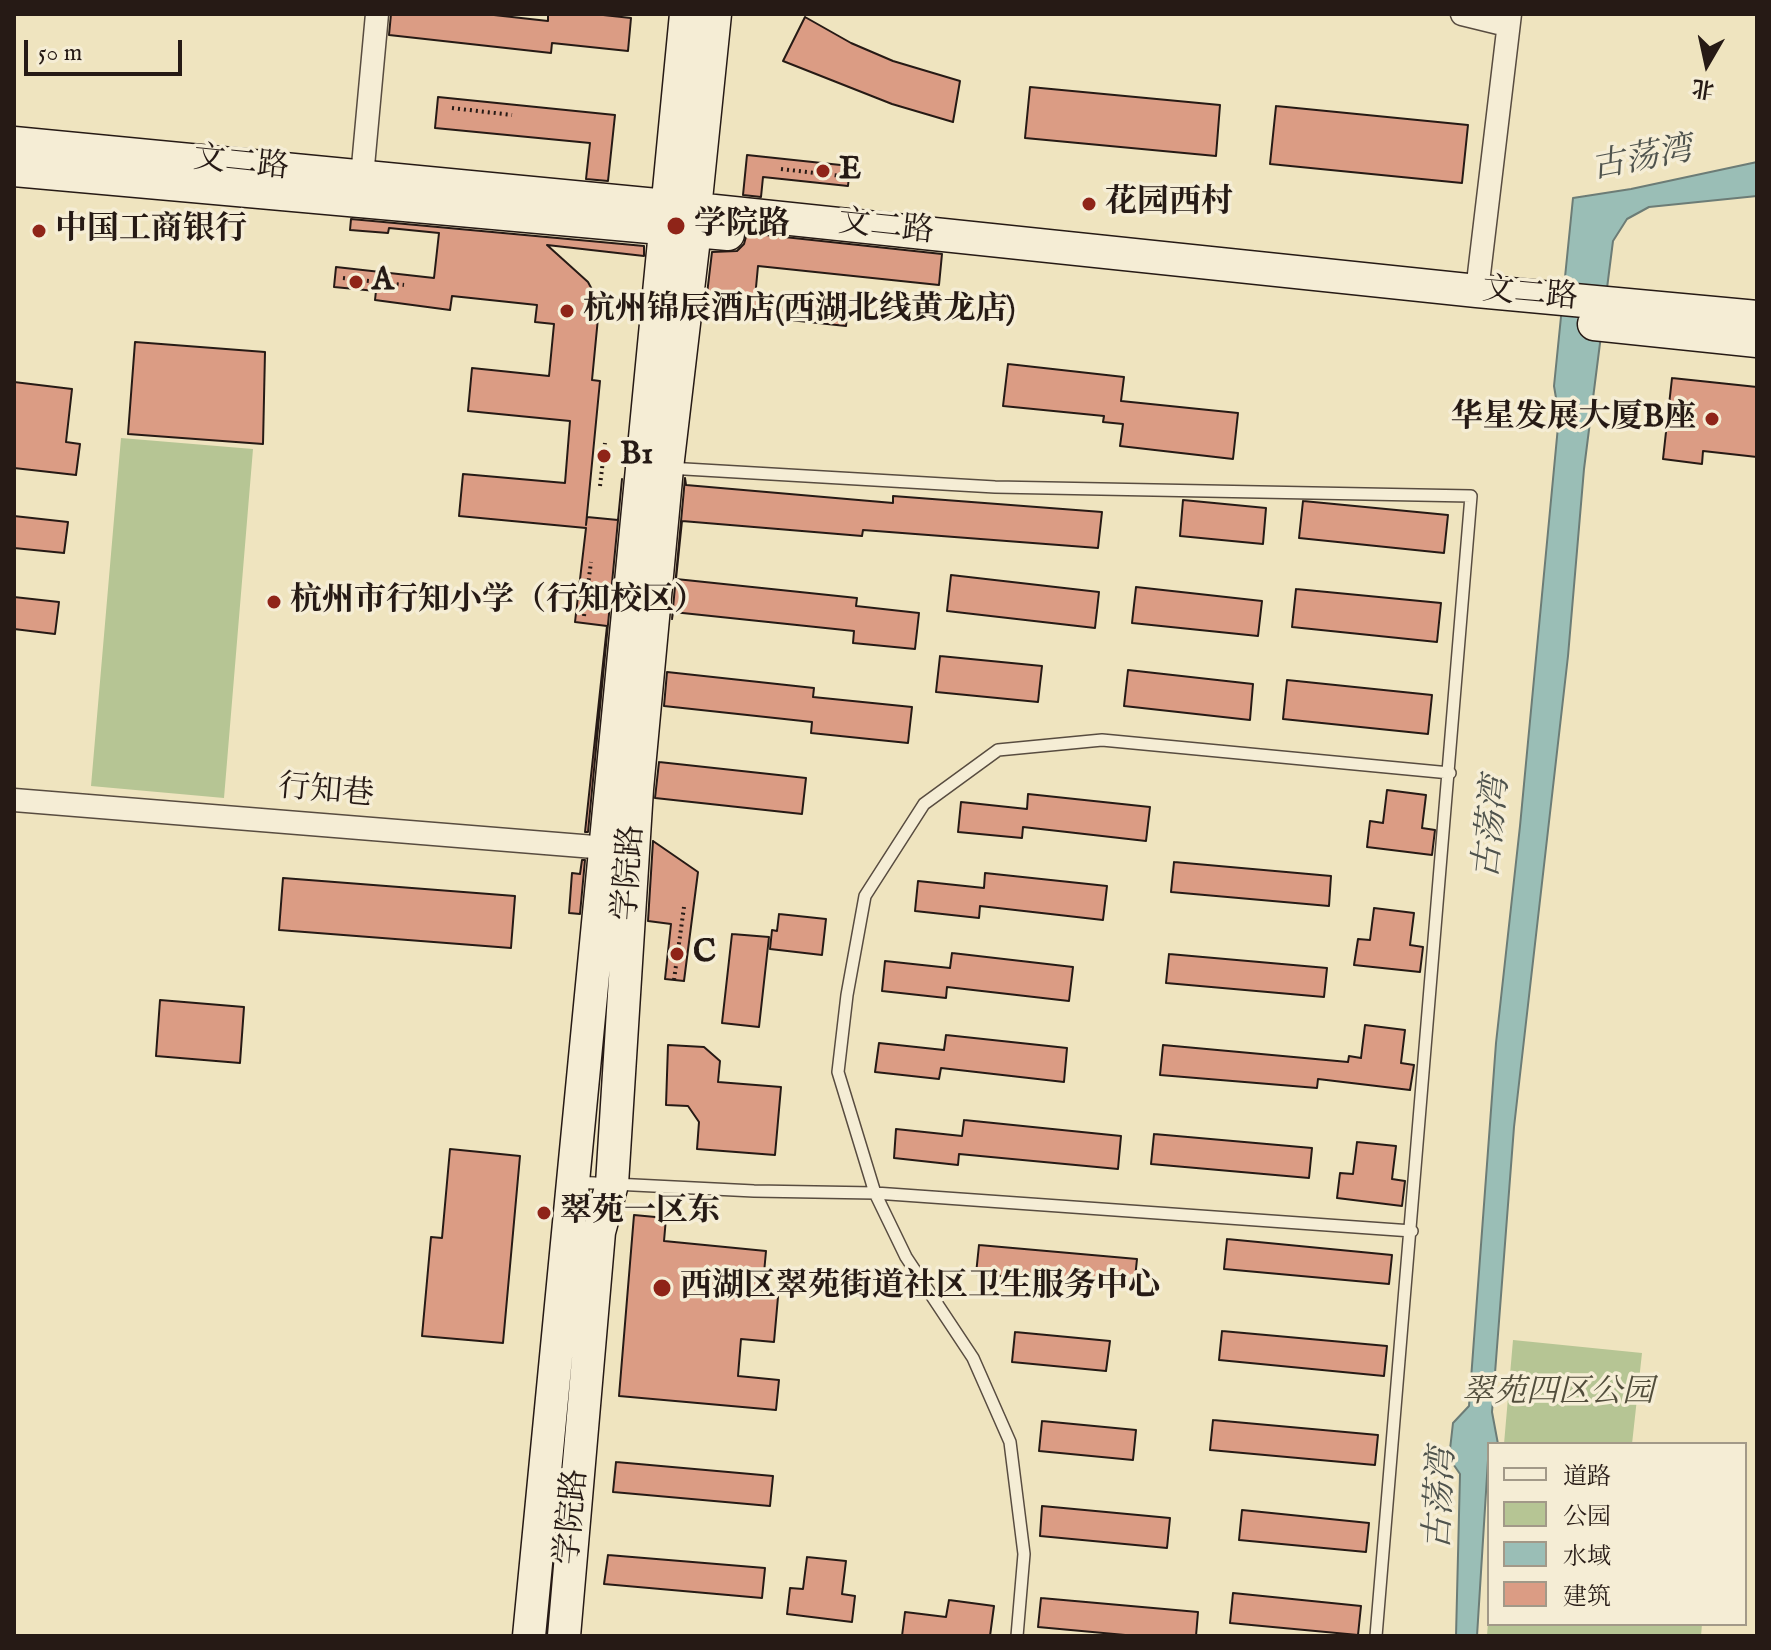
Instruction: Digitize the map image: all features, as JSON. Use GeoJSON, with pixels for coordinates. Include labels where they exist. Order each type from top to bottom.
{"type":"FeatureCollection","features":[{"type":"Feature","properties":{"kind":"main road","name":"学院路"},"geometry":{"type":"LineString","coordinates":[[529,1636],[574,1182],[667,468],[681,218],[686,14]]}},
{"type":"Feature","properties":{"kind":"main road","name":"学院路"},"geometry":{"type":"LineString","coordinates":[[564,1636],[599,1232],[612,1184],[619,849],[681,218],[715,14]]}},
{"type":"Feature","properties":{"kind":"main road","name":"文二路"},"geometry":{"type":"LineString","coordinates":[[14,143],[362,177],[681,218],[1552,309],[1614,315],[1757,317]]}},
{"type":"Feature","properties":{"kind":"main road","name":"文二路"},"geometry":{"type":"LineString","coordinates":[[14,170],[681,218],[1477,291],[1552,309]]}},
{"type":"Feature","properties":{"kind":"main road","name":"文二路"},"geometry":{"type":"LineString","coordinates":[[1614,315],[1757,341]]}},
{"type":"Feature","properties":{"kind":"street"},"geometry":{"type":"LineString","coordinates":[[362,177],[377,14]]}},
{"type":"Feature","properties":{"kind":"street"},"geometry":{"type":"LineString","coordinates":[[1462,14],[1508,20],[1477,291]]}},
{"type":"Feature","properties":{"kind":"street","name":"行知巷"},"geometry":{"type":"LineString","coordinates":[[14,800],[619,849]]}},
{"type":"Feature","properties":{"kind":"lane"},"geometry":{"type":"LineString","coordinates":[[667,468],[995,487],[1471,496],[1376,1636]]}},
{"type":"Feature","properties":{"kind":"lane"},"geometry":{"type":"LineString","coordinates":[[1017,1636],[1024,1554],[1010,1442],[973,1358],[906,1257],[875,1193],[838,1072],[847,995],[865,896],[924,804],[998,750],[1102,740],[1450,773]]}},
{"type":"Feature","properties":{"kind":"lane"},"geometry":{"type":"LineString","coordinates":[[574,1182],[754,1191],[875,1193],[1412,1231]]}},
{"type":"Feature","properties":{"kind":"path"},"geometry":{"type":"LineString","coordinates":[[452,108],[512,115]]}},
{"type":"Feature","properties":{"kind":"path"},"geometry":{"type":"LineString","coordinates":[[781,169],[842,176]]}},
{"type":"Feature","properties":{"kind":"path"},"geometry":{"type":"LineString","coordinates":[[343,278],[404,285]]}},
{"type":"Feature","properties":{"kind":"path"},"geometry":{"type":"LineString","coordinates":[[779,310],[839,316]]}},
{"type":"Feature","properties":{"kind":"path"},"geometry":{"type":"LineString","coordinates":[[600,486],[605,443]]}},
{"type":"Feature","properties":{"kind":"path"},"geometry":{"type":"LineString","coordinates":[[584,616],[591,562]]}},
{"type":"Feature","properties":{"kind":"path"},"geometry":{"type":"LineString","coordinates":[[674,980],[684,907]]}},
{"type":"Feature","properties":{"kind":"green space"},"geometry":{"type":"Polygon","coordinates":[[[121,438],[253,449],[224,798],[91,786],[121,438]]]}},
{"type":"Feature","properties":{"kind":"green space","name":"翠苑四区公园"},"geometry":{"type":"Polygon","coordinates":[[[1513,1340],[1642,1353],[1632,1442],[1504,1442],[1513,1340]]]}},
{"type":"Feature","properties":{"kind":"green space"},"geometry":{"type":"Polygon","coordinates":[[[1488,1626],[1702,1626],[1701,1636],[1487,1636],[1488,1626]]]}},
{"type":"Feature","properties":{"kind":"water"},"geometry":{"type":"Polygon","coordinates":[[[1757,162],[1757,196],[1649,207],[1627,219],[1613,241],[1584,469],[1568,656],[1514,1127],[1492,1412],[1498,1442],[1487,1442],[1477,1636],[1456,1636],[1460,1474],[1449,1458],[1453,1423],[1469,1406],[1496,1043],[1559,416],[1554,386],[1573,198],[1757,162]]]}},
{"type":"Feature","properties":{"kind":"building"},"geometry":{"type":"Polygon","coordinates":[[[391,14],[485,14],[548,21],[548,14],[631,18],[628,51],[552,43],[551,53],[389,35],[391,14]]]}},
{"type":"Feature","properties":{"kind":"building"},"geometry":{"type":"Polygon","coordinates":[[[805,17],[851,43],[893,61],[960,81],[953,122],[892,104],[783,61],[805,17]]]}},
{"type":"Feature","properties":{"kind":"building"},"geometry":{"type":"Polygon","coordinates":[[[1030,87],[1220,105],[1216,156],[1025,138],[1030,87]]]}},
{"type":"Feature","properties":{"kind":"building"},"geometry":{"type":"Polygon","coordinates":[[[438,97],[615,115],[608,181],[586,179],[590,143],[435,128],[438,97]]]}},
{"type":"Feature","properties":{"kind":"building"},"geometry":{"type":"Polygon","coordinates":[[[1276,106],[1468,125],[1462,183],[1270,164],[1276,106]]]}},
{"type":"Feature","properties":{"kind":"building"},"geometry":{"type":"Polygon","coordinates":[[[747,155],[850,166],[848,186],[763,177],[761,197],[743,195],[747,155]]]}},
{"type":"Feature","properties":{"kind":"building"},"geometry":{"type":"Polygon","coordinates":[[[351,219],[644,246],[644,256],[547,245],[588,282],[596,297],[598,318],[592,380],[600,381],[586,525],[587,517],[618,520],[622,479],[588,832],[585,832],[607,626],[575,622],[586,528],[459,516],[463,474],[565,483],[570,421],[468,411],[472,368],[549,376],[554,324],[535,322],[537,305],[452,296],[450,310],[375,300],[376,291],[334,287],[336,267],[434,278],[439,233],[389,228],[388,233],[350,230],[351,219]]]}},
{"type":"Feature","properties":{"kind":"building"},"geometry":{"type":"Polygon","coordinates":[[[747,233],[942,254],[939,285],[758,266],[755,298],[848,307],[846,326],[705,311],[712,252],[737,251],[744,244],[747,233]]]}},
{"type":"Feature","properties":{"kind":"building"},"geometry":{"type":"Polygon","coordinates":[[[135,342],[265,352],[263,444],[128,434],[135,342]]]}},
{"type":"Feature","properties":{"kind":"building"},"geometry":{"type":"Polygon","coordinates":[[[1008,364],[1124,377],[1121,401],[1238,413],[1233,459],[1120,446],[1123,424],[1103,422],[1104,416],[1003,406],[1008,364]]]}},
{"type":"Feature","properties":{"kind":"building","name":"华星发展大厦B座"},"geometry":{"type":"Polygon","coordinates":[[[1672,378],[1757,387],[1757,457],[1703,451],[1702,464],[1663,459],[1672,378]]]}},
{"type":"Feature","properties":{"kind":"building"},"geometry":{"type":"Polygon","coordinates":[[[14,382],[72,389],[66,442],[80,444],[76,475],[14,468],[14,382]]]}},
{"type":"Feature","properties":{"kind":"building"},"geometry":{"type":"Polygon","coordinates":[[[685,478],[686,485],[893,503],[893,496],[1102,512],[1098,548],[863,530],[862,536],[682,521],[676,579],[857,598],[856,606],[919,613],[915,649],[853,643],[854,631],[673,612],[672,619],[685,478]]]}},
{"type":"Feature","properties":{"kind":"building"},"geometry":{"type":"Polygon","coordinates":[[[1183,500],[1266,508],[1263,544],[1180,536],[1183,500]]]}},
{"type":"Feature","properties":{"kind":"building"},"geometry":{"type":"Polygon","coordinates":[[[1303,501],[1448,515],[1444,553],[1299,538],[1303,501]]]}},
{"type":"Feature","properties":{"kind":"building"},"geometry":{"type":"Polygon","coordinates":[[[14,516],[68,522],[64,553],[14,548],[14,516]]]}},
{"type":"Feature","properties":{"kind":"building"},"geometry":{"type":"Polygon","coordinates":[[[951,575],[1099,592],[1095,628],[947,611],[951,575]]]}},
{"type":"Feature","properties":{"kind":"building"},"geometry":{"type":"Polygon","coordinates":[[[1136,587],[1262,601],[1258,636],[1132,623],[1136,587]]]}},
{"type":"Feature","properties":{"kind":"building"},"geometry":{"type":"Polygon","coordinates":[[[1296,589],[1441,603],[1437,642],[1292,627],[1296,589]]]}},
{"type":"Feature","properties":{"kind":"building"},"geometry":{"type":"Polygon","coordinates":[[[14,597],[59,602],[55,634],[14,629],[14,597]]]}},
{"type":"Feature","properties":{"kind":"building"},"geometry":{"type":"Polygon","coordinates":[[[940,656],[1042,666],[1038,702],[936,692],[940,656]]]}},
{"type":"Feature","properties":{"kind":"building"},"geometry":{"type":"Polygon","coordinates":[[[1128,670],[1253,684],[1250,720],[1124,706],[1128,670]]]}},
{"type":"Feature","properties":{"kind":"building"},"geometry":{"type":"Polygon","coordinates":[[[667,672],[814,688],[813,697],[912,707],[908,743],[811,733],[812,722],[664,706],[667,672]]]}},
{"type":"Feature","properties":{"kind":"building"},"geometry":{"type":"Polygon","coordinates":[[[1287,680],[1432,695],[1428,734],[1283,719],[1287,680]]]}},
{"type":"Feature","properties":{"kind":"building"},"geometry":{"type":"Polygon","coordinates":[[[659,762],[806,778],[802,814],[655,798],[659,762]]]}},
{"type":"Feature","properties":{"kind":"building"},"geometry":{"type":"Polygon","coordinates":[[[1387,790],[1426,795],[1422,828],[1435,830],[1432,855],[1367,847],[1370,821],[1383,823],[1387,790]]]}},
{"type":"Feature","properties":{"kind":"building"},"geometry":{"type":"Polygon","coordinates":[[[1028,794],[1150,807],[1146,841],[1023,827],[1022,838],[958,832],[961,802],[1027,809],[1028,794]]]}},
{"type":"Feature","properties":{"kind":"building"},"geometry":{"type":"Polygon","coordinates":[[[653,841],[698,872],[684,981],[665,979],[671,924],[648,921],[653,841]]]}},
{"type":"Feature","properties":{"kind":"building"},"geometry":{"type":"Polygon","coordinates":[[[582,860],[585,860],[580,914],[569,913],[572,873],[580,874],[582,860]]]}},
{"type":"Feature","properties":{"kind":"building"},"geometry":{"type":"Polygon","coordinates":[[[1174,862],[1331,876],[1329,906],[1171,892],[1174,862]]]}},
{"type":"Feature","properties":{"kind":"building"},"geometry":{"type":"Polygon","coordinates":[[[985,873],[1107,886],[1103,920],[980,906],[979,918],[915,911],[918,881],[984,888],[985,873]]]}},
{"type":"Feature","properties":{"kind":"building"},"geometry":{"type":"Polygon","coordinates":[[[283,878],[515,896],[511,948],[279,930],[283,878]]]}},
{"type":"Feature","properties":{"kind":"building"},"geometry":{"type":"Polygon","coordinates":[[[1374,908],[1414,913],[1410,945],[1423,947],[1420,972],[1354,965],[1358,939],[1370,940],[1374,908]]]}},
{"type":"Feature","properties":{"kind":"building"},"geometry":{"type":"Polygon","coordinates":[[[779,914],[826,919],[822,955],[770,949],[772,930],[777,931],[779,914]]]}},
{"type":"Feature","properties":{"kind":"building"},"geometry":{"type":"Polygon","coordinates":[[[732,934],[769,937],[759,1027],[722,1023],[732,934]]]}},
{"type":"Feature","properties":{"kind":"building"},"geometry":{"type":"Polygon","coordinates":[[[952,953],[1073,967],[1069,1001],[947,987],[946,998],[882,991],[885,961],[950,968],[952,953]]]}},
{"type":"Feature","properties":{"kind":"building"},"geometry":{"type":"Polygon","coordinates":[[[1169,954],[1327,968],[1324,997],[1166,983],[1169,954]]]}},
{"type":"Feature","properties":{"kind":"building"},"geometry":{"type":"Polygon","coordinates":[[[160,1000],[244,1007],[240,1063],[156,1056],[160,1000]]]}},
{"type":"Feature","properties":{"kind":"building"},"geometry":{"type":"Polygon","coordinates":[[[1365,1025],[1405,1030],[1401,1063],[1414,1065],[1410,1090],[1318,1079],[1317,1088],[1160,1075],[1163,1045],[1348,1062],[1349,1056],[1361,1058],[1365,1025]]]}},
{"type":"Feature","properties":{"kind":"building"},"geometry":{"type":"Polygon","coordinates":[[[946,1035],[1067,1048],[1064,1082],[941,1068],[939,1079],[875,1072],[879,1043],[944,1050],[946,1035]]]}},
{"type":"Feature","properties":{"kind":"building"},"geometry":{"type":"Polygon","coordinates":[[[668,1045],[704,1047],[720,1061],[718,1082],[781,1087],[775,1155],[697,1149],[699,1122],[688,1106],[666,1105],[668,1045]]]}},
{"type":"Feature","properties":{"kind":"building"},"geometry":{"type":"Polygon","coordinates":[[[964,1120],[1121,1136],[1118,1169],[959,1154],[958,1165],[894,1158],[896,1129],[962,1136],[964,1120]]]}},
{"type":"Feature","properties":{"kind":"building"},"geometry":{"type":"Polygon","coordinates":[[[1154,1134],[1312,1148],[1309,1178],[1151,1164],[1154,1134]]]}},
{"type":"Feature","properties":{"kind":"building"},"geometry":{"type":"Polygon","coordinates":[[[1357,1142],[1396,1146],[1392,1179],[1405,1181],[1402,1206],[1337,1198],[1340,1173],[1353,1174],[1357,1142]]]}},
{"type":"Feature","properties":{"kind":"building"},"geometry":{"type":"Polygon","coordinates":[[[450,1149],[520,1156],[503,1343],[422,1336],[431,1237],[442,1238],[450,1149]]]}},
{"type":"Feature","properties":{"kind":"building","name":"西湖区翠苑街道社区卫生服务中心"},"geometry":{"type":"Polygon","coordinates":[[[634,1215],[666,1218],[664,1241],[766,1251],[762,1295],[778,1297],[774,1342],[741,1339],[738,1376],[779,1380],[776,1410],[619,1396],[634,1215]]]}},
{"type":"Feature","properties":{"kind":"building"},"geometry":{"type":"Polygon","coordinates":[[[1227,1239],[1392,1255],[1389,1284],[1224,1269],[1227,1239]]]}},
{"type":"Feature","properties":{"kind":"building"},"geometry":{"type":"Polygon","coordinates":[[[979,1245],[1137,1259],[1134,1288],[976,1274],[979,1245]]]}},
{"type":"Feature","properties":{"kind":"building"},"geometry":{"type":"Polygon","coordinates":[[[1222,1331],[1387,1346],[1384,1376],[1219,1360],[1222,1331]]]}},
{"type":"Feature","properties":{"kind":"building"},"geometry":{"type":"Polygon","coordinates":[[[1015,1332],[1110,1341],[1106,1371],[1012,1362],[1015,1332]]]}},
{"type":"Feature","properties":{"kind":"building"},"geometry":{"type":"Polygon","coordinates":[[[1213,1420],[1378,1435],[1375,1465],[1210,1450],[1213,1420]]]}},
{"type":"Feature","properties":{"kind":"building"},"geometry":{"type":"Polygon","coordinates":[[[1042,1421],[1136,1430],[1133,1460],[1039,1451],[1042,1421]]]}},
{"type":"Feature","properties":{"kind":"building"},"geometry":{"type":"Polygon","coordinates":[[[616,1462],[773,1476],[770,1506],[613,1492],[616,1462]]]}},
{"type":"Feature","properties":{"kind":"building"},"geometry":{"type":"Polygon","coordinates":[[[1042,1506],[1170,1518],[1167,1548],[1040,1536],[1042,1506]]]}},
{"type":"Feature","properties":{"kind":"building"},"geometry":{"type":"Polygon","coordinates":[[[1242,1510],[1369,1523],[1366,1552],[1239,1540],[1242,1510]]]}},
{"type":"Feature","properties":{"kind":"building"},"geometry":{"type":"Polygon","coordinates":[[[608,1555],[765,1568],[762,1598],[604,1584],[608,1555]]]}},
{"type":"Feature","properties":{"kind":"building"},"geometry":{"type":"Polygon","coordinates":[[[807,1557],[846,1561],[842,1594],[855,1596],[852,1622],[787,1614],[790,1588],[803,1589],[807,1557]]]}},
{"type":"Feature","properties":{"kind":"building"},"geometry":{"type":"Polygon","coordinates":[[[1233,1593],[1361,1606],[1358,1635],[1230,1623],[1233,1593]]]}},
{"type":"Feature","properties":{"kind":"building"},"geometry":{"type":"Polygon","coordinates":[[[1041,1598],[1198,1612],[1196,1636],[1136,1636],[1038,1627],[1041,1598]]]}},
{"type":"Feature","properties":{"kind":"building"},"geometry":{"type":"Polygon","coordinates":[[[949,1600],[994,1606],[990,1636],[902,1636],[905,1612],[946,1617],[949,1600]]]}},
{"type":"Feature","properties":{"kind":"place","name":"E"},"geometry":{"type":"Point","coordinates":[823,171]}},
{"type":"Feature","properties":{"kind":"place","name":"花园西村"},"geometry":{"type":"Point","coordinates":[1089,204]}},
{"type":"Feature","properties":{"kind":"place","name":"学院路"},"geometry":{"type":"Point","coordinates":[676,226]}},
{"type":"Feature","properties":{"kind":"place","name":"中国工商银行"},"geometry":{"type":"Point","coordinates":[39,231]}},
{"type":"Feature","properties":{"kind":"place","name":"A"},"geometry":{"type":"Point","coordinates":[356,282]}},
{"type":"Feature","properties":{"kind":"place","name":"杭州锦辰酒店(西湖北线黄龙店)"},"geometry":{"type":"Point","coordinates":[567,311]}},
{"type":"Feature","properties":{"kind":"place","name":"华星发展大厦B座"},"geometry":{"type":"Point","coordinates":[1712,419]}},
{"type":"Feature","properties":{"kind":"place","name":"B1"},"geometry":{"type":"Point","coordinates":[604,456]}},
{"type":"Feature","properties":{"kind":"place","name":"杭州市行知小学（行知校区）"},"geometry":{"type":"Point","coordinates":[274,602]}},
{"type":"Feature","properties":{"kind":"place","name":"C"},"geometry":{"type":"Point","coordinates":[677,954]}},
{"type":"Feature","properties":{"kind":"place","name":"翠苑一区东"},"geometry":{"type":"Point","coordinates":[544,1213]}},
{"type":"Feature","properties":{"kind":"place","name":"西湖区翠苑街道社区卫生服务中心"},"geometry":{"type":"Point","coordinates":[662,1288]}},
{"type":"Feature","properties":{"kind":"water label","name":"古荡湾"},"geometry":{"type":"Point","coordinates":[1642,161]}},
{"type":"Feature","properties":{"kind":"water label","name":"古荡湾"},"geometry":{"type":"Point","coordinates":[1494,828]}},
{"type":"Feature","properties":{"kind":"water label","name":"古荡湾"},"geometry":{"type":"Point","coordinates":[1443,1499]}}]}
